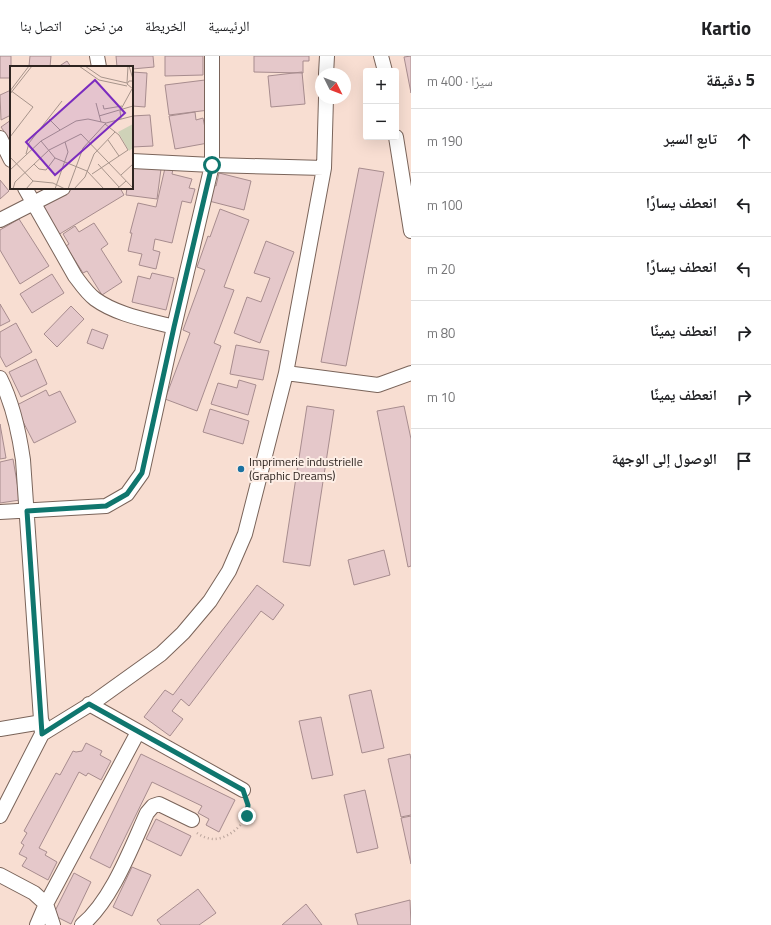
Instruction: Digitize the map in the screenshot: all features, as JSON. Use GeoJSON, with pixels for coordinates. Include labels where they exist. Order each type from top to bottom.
{"type":"FeatureCollection","features":[{"type":"Feature","properties":{"kind":"street"},"geometry":{"type":"LineString","coordinates":[[96,56],[99,66]]}},
{"type":"Feature","properties":{"kind":"street"},"geometry":{"type":"LineString","coordinates":[[0,512],[106,506],[127,494],[142,473],[212,165],[212,56]]}},
{"type":"Feature","properties":{"kind":"street"},"geometry":{"type":"LineString","coordinates":[[326,68],[327,56]]}},
{"type":"Feature","properties":{"kind":"street"},"geometry":{"type":"LineString","coordinates":[[381,56],[384,68]]}},
{"type":"Feature","properties":{"kind":"street"},"geometry":{"type":"LineString","coordinates":[[0,729],[42,728],[89,704],[161,654],[183,633],[210,601],[229,571],[246,534],[286,373],[324,168],[326,104]]}},
{"type":"Feature","properties":{"kind":"street"},"geometry":{"type":"LineString","coordinates":[[0,138],[10,158]]}},
{"type":"Feature","properties":{"kind":"street"},"geometry":{"type":"LineString","coordinates":[[396,140],[411,231]]}},
{"type":"Feature","properties":{"kind":"street"},"geometry":{"type":"LineString","coordinates":[[133,162],[324,168]]}},
{"type":"Feature","properties":{"kind":"street"},"geometry":{"type":"LineString","coordinates":[[26,189],[75,276],[95,299],[108,307],[174,327]]}},
{"type":"Feature","properties":{"kind":"street"},"geometry":{"type":"LineString","coordinates":[[0,220],[61,189]]}},
{"type":"Feature","properties":{"kind":"street"},"geometry":{"type":"LineString","coordinates":[[286,373],[378,385],[411,372]]}},
{"type":"Feature","properties":{"kind":"street"},"geometry":{"type":"LineString","coordinates":[[0,378],[9,400],[20,439],[27,511],[42,728],[0,816]]}},
{"type":"Feature","properties":{"kind":"street"},"geometry":{"type":"LineString","coordinates":[[89,704],[243,790]]}},
{"type":"Feature","properties":{"kind":"street"},"geometry":{"type":"LineString","coordinates":[[37,925],[46,904],[138,732]]}},
{"type":"Feature","properties":{"kind":"street"},"geometry":{"type":"LineString","coordinates":[[82,925],[92,917],[108,895],[147,813],[153,806],[159,804],[192,820]]}},
{"type":"Feature","properties":{"kind":"street"},"geometry":{"type":"LineString","coordinates":[[0,875],[34,892],[46,904],[53,925]]}},
{"type":"Feature","properties":{"kind":"path"},"geometry":{"type":"LineString","coordinates":[[192,820],[193,830],[201,836],[213,839],[226,836],[235,831],[247,816],[248,805],[243,790]]}},
{"type":"Feature","properties":{"kind":"building"},"geometry":{"type":"Polygon","coordinates":[[[0,56],[11,56],[10,78],[0,78],[0,56]]]}},
{"type":"Feature","properties":{"kind":"building"},"geometry":{"type":"Polygon","coordinates":[[[30,56],[51,56],[50,66],[29,66],[30,56]]]}},
{"type":"Feature","properties":{"kind":"building"},"geometry":{"type":"Polygon","coordinates":[[[116,56],[153,56],[154,67],[133,69],[133,66],[117,66],[116,56]]]}},
{"type":"Feature","properties":{"kind":"building"},"geometry":{"type":"Polygon","coordinates":[[[165,56],[203,56],[203,75],[165,76],[165,56]]]}},
{"type":"Feature","properties":{"kind":"building"},"geometry":{"type":"Polygon","coordinates":[[[254,56],[309,56],[309,61],[303,61],[303,73],[254,72],[254,56]]]}},
{"type":"Feature","properties":{"kind":"building"},"geometry":{"type":"Polygon","coordinates":[[[411,56],[411,93],[404,57],[411,56]]]}},
{"type":"Feature","properties":{"kind":"building"},"geometry":{"type":"Polygon","coordinates":[[[67,61],[70,66],[60,66],[67,61]]]}},
{"type":"Feature","properties":{"kind":"building"},"geometry":{"type":"Polygon","coordinates":[[[133,72],[147,73],[145,107],[133,106],[133,72]]]}},
{"type":"Feature","properties":{"kind":"building"},"geometry":{"type":"Polygon","coordinates":[[[302,72],[305,104],[271,107],[268,76],[302,72]]]}},
{"type":"Feature","properties":{"kind":"building"},"geometry":{"type":"Polygon","coordinates":[[[205,80],[209,110],[169,115],[165,85],[205,80]]]}},
{"type":"Feature","properties":{"kind":"building"},"geometry":{"type":"Polygon","coordinates":[[[10,90],[10,116],[1,120],[0,95],[10,90]]]}},
{"type":"Feature","properties":{"kind":"building"},"geometry":{"type":"Polygon","coordinates":[[[195,112],[196,120],[203,118],[208,143],[175,149],[169,116],[195,112]]]}},
{"type":"Feature","properties":{"kind":"building"},"geometry":{"type":"Polygon","coordinates":[[[150,115],[153,146],[133,147],[133,116],[150,115]]]}},
{"type":"Feature","properties":{"kind":"building"},"geometry":{"type":"Polygon","coordinates":[[[10,121],[10,140],[1,127],[10,121]]]}},
{"type":"Feature","properties":{"kind":"building"},"geometry":{"type":"Polygon","coordinates":[[[133,165],[161,169],[157,199],[126,195],[127,189],[133,189],[133,165]]]}},
{"type":"Feature","properties":{"kind":"building"},"geometry":{"type":"Polygon","coordinates":[[[165,168],[173,169],[172,174],[192,179],[189,188],[195,189],[191,203],[182,201],[172,243],[155,239],[153,250],[160,252],[156,269],[139,265],[142,254],[128,251],[132,233],[130,233],[138,203],[156,207],[165,168]]]}},
{"type":"Feature","properties":{"kind":"building"},"geometry":{"type":"Polygon","coordinates":[[[359,168],[384,172],[346,366],[321,362],[359,168]]]}},
{"type":"Feature","properties":{"kind":"building"},"geometry":{"type":"Polygon","coordinates":[[[219,173],[251,181],[244,210],[209,201],[213,185],[216,186],[219,173]]]}},
{"type":"Feature","properties":{"kind":"building"},"geometry":{"type":"Polygon","coordinates":[[[0,180],[9,191],[0,199],[0,180]]]}},
{"type":"Feature","properties":{"kind":"building"},"geometry":{"type":"Polygon","coordinates":[[[70,189],[121,189],[124,195],[58,235],[41,207],[70,189]]]}},
{"type":"Feature","properties":{"kind":"building"},"geometry":{"type":"Polygon","coordinates":[[[220,209],[249,220],[224,287],[234,290],[214,343],[221,346],[197,411],[165,399],[190,333],[183,330],[205,270],[197,267],[208,236],[210,237],[220,209]]]}},
{"type":"Feature","properties":{"kind":"building"},"geometry":{"type":"Polygon","coordinates":[[[19,219],[49,266],[20,284],[0,250],[0,230],[19,219]]]}},
{"type":"Feature","properties":{"kind":"building"},"geometry":{"type":"Polygon","coordinates":[[[94,223],[108,244],[101,249],[122,282],[102,295],[87,271],[83,273],[66,246],[69,244],[63,234],[75,226],[79,232],[94,223]]]}},
{"type":"Feature","properties":{"kind":"building"},"geometry":{"type":"Polygon","coordinates":[[[266,241],[294,252],[260,343],[234,333],[247,297],[261,302],[270,278],[254,273],[266,241]]]}},
{"type":"Feature","properties":{"kind":"building"},"geometry":{"type":"Polygon","coordinates":[[[152,273],[174,278],[166,310],[132,302],[138,276],[150,279],[152,273]]]}},
{"type":"Feature","properties":{"kind":"building"},"geometry":{"type":"Polygon","coordinates":[[[52,274],[64,293],[32,313],[20,294],[52,274]]]}},
{"type":"Feature","properties":{"kind":"building"},"geometry":{"type":"Polygon","coordinates":[[[0,304],[10,321],[0,326],[0,304]]]}},
{"type":"Feature","properties":{"kind":"building"},"geometry":{"type":"Polygon","coordinates":[[[71,306],[84,319],[57,347],[44,334],[71,306]]]}},
{"type":"Feature","properties":{"kind":"building"},"geometry":{"type":"Polygon","coordinates":[[[16,323],[32,352],[6,367],[0,356],[0,332],[16,323]]]}},
{"type":"Feature","properties":{"kind":"building"},"geometry":{"type":"Polygon","coordinates":[[[92,329],[108,335],[103,349],[87,343],[92,329]]]}},
{"type":"Feature","properties":{"kind":"building"},"geometry":{"type":"Polygon","coordinates":[[[236,345],[269,351],[263,380],[230,374],[236,345]]]}},
{"type":"Feature","properties":{"kind":"building"},"geometry":{"type":"Polygon","coordinates":[[[36,359],[47,384],[21,397],[9,372],[36,359]]]}},
{"type":"Feature","properties":{"kind":"building"},"geometry":{"type":"Polygon","coordinates":[[[239,380],[256,385],[248,415],[211,404],[218,383],[237,388],[239,380]]]}},
{"type":"Feature","properties":{"kind":"building"},"geometry":{"type":"Polygon","coordinates":[[[46,390],[49,396],[60,391],[76,422],[34,443],[15,406],[46,390]]]}},
{"type":"Feature","properties":{"kind":"building"},"geometry":{"type":"Polygon","coordinates":[[[307,406],[334,410],[310,566],[283,562],[307,406]]]}},
{"type":"Feature","properties":{"kind":"building"},"geometry":{"type":"Polygon","coordinates":[[[404,406],[411,439],[411,566],[408,567],[377,411],[404,406]]]}},
{"type":"Feature","properties":{"kind":"building"},"geometry":{"type":"Polygon","coordinates":[[[210,409],[249,421],[243,444],[203,432],[210,409]]]}},
{"type":"Feature","properties":{"kind":"building"},"geometry":{"type":"Polygon","coordinates":[[[0,424],[6,458],[0,459],[0,424]]]}},
{"type":"Feature","properties":{"kind":"building"},"geometry":{"type":"Polygon","coordinates":[[[13,459],[20,500],[0,503],[0,462],[13,459]]]}},
{"type":"Feature","properties":{"kind":"building"},"geometry":{"type":"Polygon","coordinates":[[[384,550],[390,575],[354,585],[348,560],[384,550]]]}},
{"type":"Feature","properties":{"kind":"building"},"geometry":{"type":"Polygon","coordinates":[[[257,585],[284,605],[273,620],[261,611],[189,706],[181,699],[172,711],[183,719],[170,736],[144,717],[165,690],[173,695],[257,585]]]}},
{"type":"Feature","properties":{"kind":"building"},"geometry":{"type":"Polygon","coordinates":[[[371,690],[384,748],[362,753],[349,695],[371,690]]]}},
{"type":"Feature","properties":{"kind":"building"},"geometry":{"type":"Polygon","coordinates":[[[321,717],[333,775],[312,779],[299,721],[321,717]]]}},
{"type":"Feature","properties":{"kind":"building"},"geometry":{"type":"Polygon","coordinates":[[[86,743],[102,751],[100,755],[111,761],[101,780],[88,773],[86,776],[79,772],[39,848],[47,852],[45,855],[57,862],[48,880],[22,866],[27,858],[19,854],[24,845],[21,843],[27,833],[24,831],[56,773],[60,775],[73,751],[82,751],[86,743]]]}},
{"type":"Feature","properties":{"kind":"building"},"geometry":{"type":"Polygon","coordinates":[[[141,754],[235,800],[219,832],[206,825],[209,819],[198,813],[202,806],[152,782],[110,868],[90,858],[141,754]]]}},
{"type":"Feature","properties":{"kind":"building"},"geometry":{"type":"Polygon","coordinates":[[[410,754],[411,815],[401,817],[388,759],[410,754]]]}},
{"type":"Feature","properties":{"kind":"building"},"geometry":{"type":"Polygon","coordinates":[[[365,790],[378,848],[357,853],[344,795],[365,790]]]}},
{"type":"Feature","properties":{"kind":"building"},"geometry":{"type":"Polygon","coordinates":[[[411,816],[411,864],[401,818],[411,816]]]}},
{"type":"Feature","properties":{"kind":"building"},"geometry":{"type":"Polygon","coordinates":[[[156,819],[191,836],[181,856],[146,839],[156,819]]]}},
{"type":"Feature","properties":{"kind":"building"},"geometry":{"type":"Polygon","coordinates":[[[132,867],[151,875],[132,916],[113,907],[132,867]]]}},
{"type":"Feature","properties":{"kind":"building"},"geometry":{"type":"Polygon","coordinates":[[[74,873],[91,882],[71,924],[53,915],[74,873]]]}},
{"type":"Feature","properties":{"kind":"building"},"geometry":{"type":"Polygon","coordinates":[[[198,889],[216,913],[199,925],[161,925],[157,920],[198,889]]]}},
{"type":"Feature","properties":{"kind":"building"},"geometry":{"type":"Polygon","coordinates":[[[410,900],[411,925],[358,925],[355,914],[410,900]]]}},
{"type":"Feature","properties":{"kind":"building"},"geometry":{"type":"Polygon","coordinates":[[[306,904],[322,925],[282,925],[306,904]]]}},
{"type":"Feature","properties":{"kind":"place","name":"Imprimerie industrielle (Graphic Dreams)"},"geometry":{"type":"Point","coordinates":[241,469]}},
{"type":"Feature","properties":{"kind":"route"},"geometry":{"type":"LineString","coordinates":[[212,165],[142,473],[127,494],[106,506],[27,511],[42,734],[89,704],[243,790],[248,805],[247,816]]}}]}
